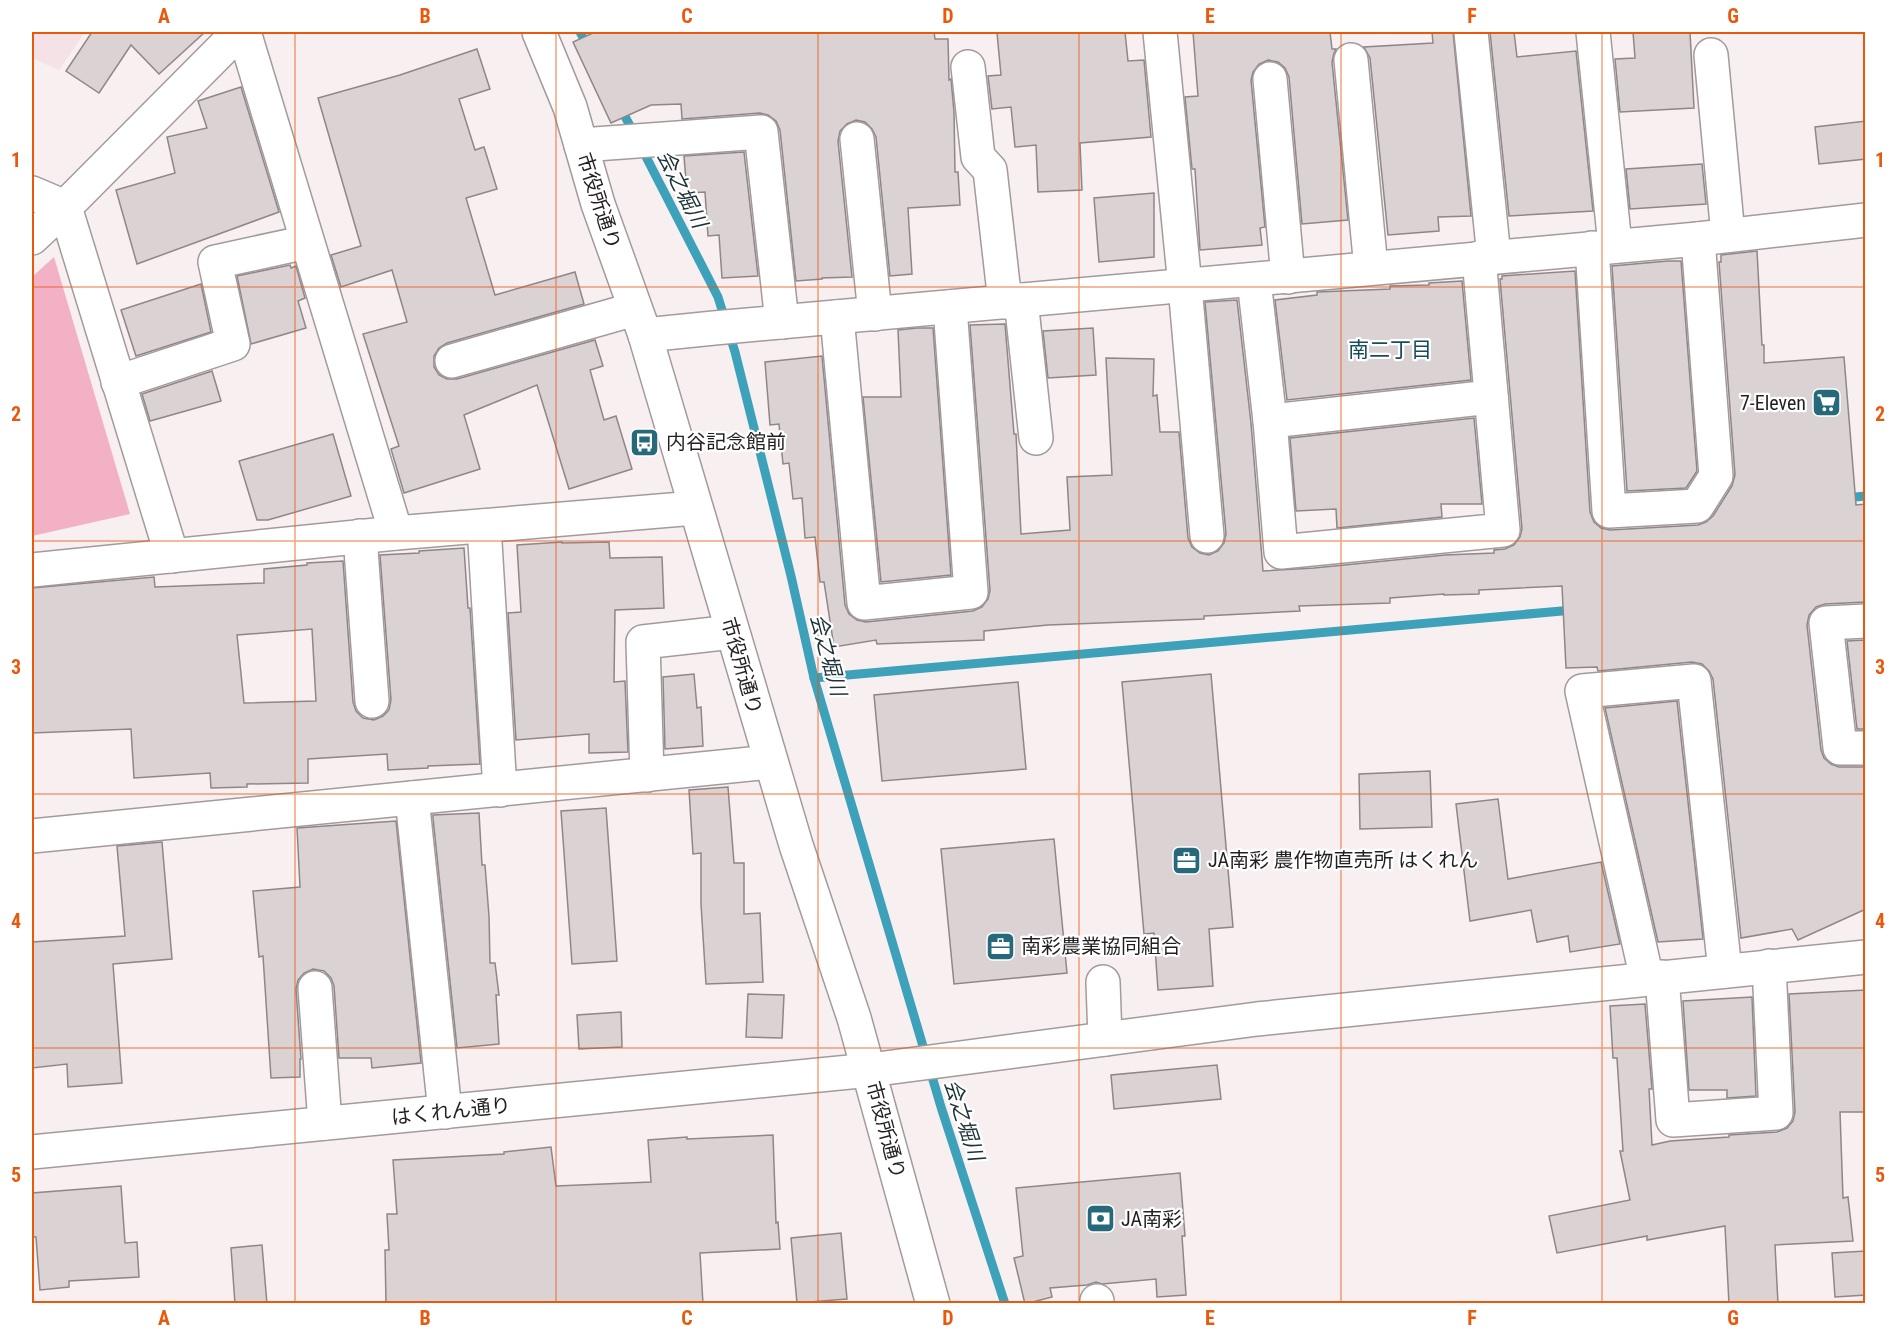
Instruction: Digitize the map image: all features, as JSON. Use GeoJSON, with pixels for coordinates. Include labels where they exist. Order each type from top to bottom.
{"type":"FeatureCollection","features":[{"type":"Feature","properties":{"kind":"street"},"geometry":{"type":"LineString","coordinates":[[32,238],[241,32],[396,533]]}},
{"type":"Feature","properties":{"kind":"street","name":"市役所通り"},"geometry":{"type":"LineString","coordinates":[[539,32],[570,107],[598,204],[640,322],[796,845],[870,1070],[933,1304]]}},
{"type":"Feature","properties":{"kind":"street"},"geometry":{"type":"LineString","coordinates":[[1160,32],[1207,536]]}},
{"type":"Feature","properties":{"kind":"street"},"geometry":{"type":"LineString","coordinates":[[1254,280],[1270,420],[1281,552],[1503,530],[1491,397],[1486,257],[1471,32]]}},
{"type":"Feature","properties":{"kind":"street"},"geometry":{"type":"LineString","coordinates":[[1593,32],[1604,247],[1609,511],[1697,506],[1716,476],[1711,55]]}},
{"type":"Feature","properties":{"kind":"street"},"geometry":{"type":"LineString","coordinates":[[1350,60],[1371,268]]}},
{"type":"Feature","properties":{"kind":"street"},"geometry":{"type":"LineString","coordinates":[[968,67],[978,157],[990,171],[1036,438]]}},
{"type":"Feature","properties":{"kind":"street"},"geometry":{"type":"LineString","coordinates":[[1270,79],[1288,277]]}},
{"type":"Feature","properties":{"kind":"street"},"geometry":{"type":"LineString","coordinates":[[581,145],[761,132],[782,322]]}},
{"type":"Feature","properties":{"kind":"street"},"geometry":{"type":"LineString","coordinates":[[857,139],[876,314]]}},
{"type":"Feature","properties":{"kind":"street"},"geometry":{"type":"LineString","coordinates":[[32,192],[65,207],[172,556]]}},
{"type":"Feature","properties":{"kind":"street"},"geometry":{"type":"LineString","coordinates":[[452,361],[640,322],[729,327],[1863,224]]}},
{"type":"Feature","properties":{"kind":"street"},"geometry":{"type":"LineString","coordinates":[[118,382],[233,344],[215,262],[307,242]]}},
{"type":"Feature","properties":{"kind":"street"},"geometry":{"type":"LineString","coordinates":[[837,317],[864,603],[971,592],[951,307]]}},
{"type":"Feature","properties":{"kind":"street"},"geometry":{"type":"LineString","coordinates":[[1270,420],[1491,397]]}},
{"type":"Feature","properties":{"kind":"street"},"geometry":{"type":"LineString","coordinates":[[32,570],[360,536],[695,508]]}},
{"type":"Feature","properties":{"kind":"street"},"geometry":{"type":"LineString","coordinates":[[484,526],[500,790]]}},
{"type":"Feature","properties":{"kind":"street"},"geometry":{"type":"LineString","coordinates":[[360,536],[372,701]]}},
{"type":"Feature","properties":{"kind":"street"},"geometry":{"type":"LineString","coordinates":[[1866,621],[1826,623],[1840,748],[1866,748]]}},
{"type":"Feature","properties":{"kind":"street"},"geometry":{"type":"LineString","coordinates":[[646,775],[643,642],[732,632]]}},
{"type":"Feature","properties":{"kind":"street"},"geometry":{"type":"LineString","coordinates":[[1725,971],[1694,681],[1582,691],[1655,978],[1673,1119],[1776,1113],[1769,966]]}},
{"type":"Feature","properties":{"kind":"street"},"geometry":{"type":"LineString","coordinates":[[32,836],[771,762]]}},
{"type":"Feature","properties":{"kind":"street"},"geometry":{"type":"LineString","coordinates":[[412,798],[445,1112]]}},
{"type":"Feature","properties":{"kind":"street","name":"はくれん通り"},"geometry":{"type":"LineString","coordinates":[[32,1152],[870,1070],[949,1059],[1180,1038],[1257,1019],[1866,957]]}},
{"type":"Feature","properties":{"kind":"street"},"geometry":{"type":"LineString","coordinates":[[1089,1046],[1103,982]]}},
{"type":"Feature","properties":{"kind":"street"},"geometry":{"type":"LineString","coordinates":[[315,988],[325,1123]]}},
{"type":"Feature","properties":{"kind":"shaded area"},"geometry":{"type":"Polygon","coordinates":[[[32,32],[85,32],[59,70],[32,58],[32,32]]]}},
{"type":"Feature","properties":{"kind":"shaded area"},"geometry":{"type":"Polygon","coordinates":[[[54,257],[130,514],[32,536],[32,277],[54,257]]]}},
{"type":"Feature","properties":{"kind":"building"},"geometry":{"type":"Polygon","coordinates":[[[92,32],[205,32],[159,74],[131,45],[99,93],[66,71],[92,32]]]}},
{"type":"Feature","properties":{"kind":"building"},"geometry":{"type":"Polygon","coordinates":[[[595,32],[934,32],[935,39],[948,39],[949,80],[951,79],[954,112],[955,172],[958,172],[960,205],[908,208],[912,274],[890,276],[876,137],[865,122],[856,120],[847,124],[840,131],[838,141],[852,277],[796,281],[780,130],[776,121],[760,113],[682,119],[681,104],[651,105],[611,123],[573,42],[595,32]]]}},
{"type":"Feature","properties":{"kind":"building"},"geometry":{"type":"Polygon","coordinates":[[[1125,32],[1128,61],[1144,60],[1151,137],[1080,143],[1082,190],[1038,192],[1036,145],[1015,147],[1011,107],[992,109],[988,76],[1001,75],[997,33],[1125,32]]]}},
{"type":"Feature","properties":{"kind":"building"},"geometry":{"type":"Polygon","coordinates":[[[1193,32],[1330,32],[1332,49],[1336,49],[1332,62],[1348,220],[1302,224],[1289,77],[1285,68],[1278,62],[1268,60],[1259,64],[1251,80],[1265,227],[1260,228],[1262,245],[1200,250],[1195,169],[1192,169],[1185,97],[1198,96],[1193,32]]]}},
{"type":"Feature","properties":{"kind":"building"},"geometry":{"type":"Polygon","coordinates":[[[1432,32],[1453,32],[1471,216],[1438,217],[1439,231],[1388,235],[1370,58],[1364,47],[1433,43],[1432,32]]]}},
{"type":"Feature","properties":{"kind":"building"},"geometry":{"type":"Polygon","coordinates":[[[1490,32],[1514,32],[1517,57],[1576,51],[1593,211],[1509,216],[1490,32]]]}},
{"type":"Feature","properties":{"kind":"building"},"geometry":{"type":"Polygon","coordinates":[[[1633,32],[1690,32],[1694,108],[1620,112],[1615,59],[1635,58],[1633,32]]]}},
{"type":"Feature","properties":{"kind":"building"},"geometry":{"type":"Polygon","coordinates":[[[477,49],[490,89],[459,99],[475,150],[484,147],[497,189],[466,198],[495,295],[575,272],[584,304],[447,343],[439,348],[434,356],[434,367],[439,375],[447,379],[457,379],[595,340],[603,366],[590,370],[604,420],[616,416],[632,469],[569,489],[537,385],[464,415],[480,469],[404,493],[391,449],[399,446],[363,334],[407,322],[392,270],[341,287],[331,255],[361,246],[318,98],[400,75],[477,49]]]}},
{"type":"Feature","properties":{"kind":"building"},"geometry":{"type":"Polygon","coordinates":[[[241,87],[279,212],[137,264],[116,190],[175,173],[167,137],[207,128],[198,101],[241,87]]]}},
{"type":"Feature","properties":{"kind":"building"},"geometry":{"type":"Polygon","coordinates":[[[1866,121],[1866,159],[1819,164],[1815,127],[1866,121]]]}},
{"type":"Feature","properties":{"kind":"building"},"geometry":{"type":"Polygon","coordinates":[[[744,152],[758,276],[722,278],[719,235],[708,236],[705,192],[687,193],[684,156],[744,152]]]}},
{"type":"Feature","properties":{"kind":"building"},"geometry":{"type":"Polygon","coordinates":[[[1702,164],[1706,204],[1630,209],[1626,169],[1702,164]]]}},
{"type":"Feature","properties":{"kind":"building"},"geometry":{"type":"Polygon","coordinates":[[[1154,193],[1154,257],[1099,262],[1094,198],[1154,193]]]}},
{"type":"Feature","properties":{"kind":"building"},"geometry":{"type":"Polygon","coordinates":[[[1757,251],[1764,363],[1844,357],[1856,505],[1866,504],[1866,602],[1825,604],[1816,607],[1809,615],[1807,625],[1821,750],[1824,758],[1839,767],[1866,767],[1866,909],[1798,940],[1792,929],[1741,938],[1713,679],[1709,671],[1702,664],[1692,662],[1598,671],[1597,667],[1566,668],[1562,586],[1479,590],[1479,594],[1390,598],[1390,603],[1299,606],[1300,611],[1204,616],[1204,619],[1048,625],[984,631],[984,640],[877,644],[876,640],[834,647],[824,582],[820,582],[815,537],[805,538],[802,498],[793,499],[789,463],[783,464],[779,424],[770,425],[765,362],[822,356],[845,605],[849,614],[857,620],[866,622],[973,611],[982,607],[988,599],[990,591],[970,325],[1005,324],[1014,434],[1016,434],[1021,534],[1070,530],[1067,477],[1112,475],[1106,358],[1154,359],[1153,396],[1157,395],[1160,432],[1179,432],[1188,538],[1192,547],[1200,553],[1209,555],[1218,551],[1224,543],[1226,534],[1205,302],[1237,300],[1251,423],[1263,571],[1445,555],[1494,553],[1494,550],[1514,545],[1522,529],[1500,279],[1502,276],[1575,271],[1590,512],[1594,522],[1601,528],[1610,530],[1698,525],[1713,516],[1732,486],[1735,475],[1719,262],[1721,262],[1721,255],[1757,251]]]}},
{"type":"Feature","properties":{"kind":"building"},"geometry":{"type":"Polygon","coordinates":[[[1681,261],[1697,471],[1686,488],[1627,491],[1612,266],[1681,261]]]}},
{"type":"Feature","properties":{"kind":"building"},"geometry":{"type":"Polygon","coordinates":[[[290,265],[291,268],[296,266],[305,298],[298,301],[306,328],[251,344],[237,276],[290,265]]]}},
{"type":"Feature","properties":{"kind":"building"},"geometry":{"type":"Polygon","coordinates":[[[1462,281],[1471,380],[1287,400],[1275,300],[1317,295],[1317,292],[1390,289],[1390,286],[1462,281]]]}},
{"type":"Feature","properties":{"kind":"building"},"geometry":{"type":"Polygon","coordinates":[[[201,284],[211,332],[136,356],[121,310],[201,284]]]}},
{"type":"Feature","properties":{"kind":"building"},"geometry":{"type":"Polygon","coordinates":[[[933,328],[951,575],[881,582],[863,397],[901,397],[898,330],[933,328]]]}},
{"type":"Feature","properties":{"kind":"building"},"geometry":{"type":"Polygon","coordinates":[[[1093,328],[1096,375],[1048,378],[1043,331],[1093,328]]]}},
{"type":"Feature","properties":{"kind":"building"},"geometry":{"type":"Polygon","coordinates":[[[212,371],[221,401],[150,421],[142,394],[212,371]]]}},
{"type":"Feature","properties":{"kind":"building"},"geometry":{"type":"Polygon","coordinates":[[[1474,418],[1482,504],[1441,504],[1442,517],[1337,528],[1336,509],[1296,511],[1290,438],[1474,418]]]}},
{"type":"Feature","properties":{"kind":"building"},"geometry":{"type":"Polygon","coordinates":[[[333,434],[351,496],[268,520],[257,520],[239,461],[333,434]]]}},
{"type":"Feature","properties":{"kind":"building"},"geometry":{"type":"Polygon","coordinates":[[[609,542],[610,558],[662,557],[664,608],[615,610],[614,682],[625,681],[628,752],[589,753],[589,734],[516,740],[508,613],[521,612],[517,545],[609,542]]]}},
{"type":"Feature","properties":{"kind":"building"},"geometry":{"type":"Polygon","coordinates":[[[464,548],[480,764],[388,770],[387,754],[308,759],[308,783],[247,784],[247,787],[211,788],[210,773],[134,778],[131,729],[32,733],[32,588],[154,577],[155,587],[264,583],[264,569],[343,561],[353,702],[356,711],[363,718],[374,720],[383,716],[389,710],[391,700],[380,555],[419,553],[419,551],[464,548]],[[312,629],[237,635],[244,703],[316,701],[312,629]]]}},
{"type":"Feature","properties":{"kind":"building"},"geometry":{"type":"Polygon","coordinates":[[[1866,640],[1866,729],[1857,729],[1847,641],[1866,640]]]}},
{"type":"Feature","properties":{"kind":"building"},"geometry":{"type":"Polygon","coordinates":[[[694,674],[697,708],[701,707],[703,746],[665,749],[663,677],[694,674]]]}},
{"type":"Feature","properties":{"kind":"building"},"geometry":{"type":"Polygon","coordinates":[[[1211,674],[1233,927],[1209,929],[1213,986],[1158,990],[1154,933],[1144,934],[1122,682],[1211,674]]]}},
{"type":"Feature","properties":{"kind":"building"},"geometry":{"type":"Polygon","coordinates":[[[1018,682],[1026,769],[882,781],[874,695],[1018,682]]]}},
{"type":"Feature","properties":{"kind":"building"},"geometry":{"type":"Polygon","coordinates":[[[1677,701],[1703,939],[1658,942],[1605,708],[1677,701]]]}},
{"type":"Feature","properties":{"kind":"building"},"geometry":{"type":"Polygon","coordinates":[[[1430,771],[1432,827],[1360,829],[1359,774],[1430,771]]]}},
{"type":"Feature","properties":{"kind":"building"},"geometry":{"type":"Polygon","coordinates":[[[728,787],[734,863],[744,863],[744,914],[760,913],[763,982],[706,984],[701,904],[701,853],[693,854],[689,790],[728,787]]]}},
{"type":"Feature","properties":{"kind":"building"},"geometry":{"type":"Polygon","coordinates":[[[1498,799],[1508,879],[1601,862],[1620,944],[1570,952],[1568,936],[1537,942],[1531,910],[1470,921],[1456,804],[1498,799]]]}},
{"type":"Feature","properties":{"kind":"building"},"geometry":{"type":"Polygon","coordinates":[[[606,808],[617,961],[572,964],[561,811],[606,808]]]}},
{"type":"Feature","properties":{"kind":"building"},"geometry":{"type":"Polygon","coordinates":[[[479,813],[482,865],[485,865],[489,916],[490,963],[495,963],[499,995],[496,995],[499,1044],[457,1048],[433,815],[479,813]]]}},
{"type":"Feature","properties":{"kind":"building"},"geometry":{"type":"Polygon","coordinates":[[[396,821],[421,1063],[372,1068],[371,1058],[339,1058],[334,986],[331,978],[324,971],[313,969],[304,973],[298,980],[296,989],[301,1059],[300,1077],[271,1078],[263,956],[259,957],[253,891],[300,887],[297,828],[396,821]]]}},
{"type":"Feature","properties":{"kind":"building"},"geometry":{"type":"Polygon","coordinates":[[[1054,839],[1067,973],[954,984],[941,849],[1054,839]]]}},
{"type":"Feature","properties":{"kind":"building"},"geometry":{"type":"Polygon","coordinates":[[[162,842],[172,959],[113,964],[122,1083],[68,1087],[67,1064],[32,1068],[32,942],[125,936],[117,846],[162,842]]]}},
{"type":"Feature","properties":{"kind":"building"},"geometry":{"type":"Polygon","coordinates":[[[1866,990],[1866,1112],[1840,1112],[1843,1198],[1848,1197],[1853,1241],[1775,1245],[1778,1304],[1729,1304],[1725,1226],[1647,1240],[1647,1236],[1557,1253],[1549,1216],[1630,1200],[1620,1151],[1623,1151],[1617,1058],[1613,1058],[1610,1006],[1645,1004],[1652,1089],[1649,1089],[1652,1145],[1670,1141],[1777,1132],[1787,1128],[1793,1121],[1795,1112],[1789,994],[1866,990]]]}},
{"type":"Feature","properties":{"kind":"building"},"geometry":{"type":"Polygon","coordinates":[[[748,994],[784,995],[782,1038],[746,1037],[748,994]]]}},
{"type":"Feature","properties":{"kind":"building"},"geometry":{"type":"Polygon","coordinates":[[[1752,997],[1756,1096],[1727,1098],[1727,1090],[1689,1090],[1683,1001],[1752,997]]]}},
{"type":"Feature","properties":{"kind":"building"},"geometry":{"type":"Polygon","coordinates":[[[621,1012],[622,1047],[579,1049],[577,1015],[621,1012]]]}},
{"type":"Feature","properties":{"kind":"building"},"geometry":{"type":"Polygon","coordinates":[[[1217,1065],[1221,1099],[1114,1109],[1111,1075],[1217,1065]]]}},
{"type":"Feature","properties":{"kind":"building"},"geometry":{"type":"Polygon","coordinates":[[[773,1135],[776,1223],[778,1222],[780,1249],[700,1253],[703,1304],[386,1304],[385,1250],[389,1250],[387,1214],[397,1214],[393,1160],[504,1154],[504,1152],[551,1147],[556,1186],[651,1182],[648,1140],[773,1135]]]}},
{"type":"Feature","properties":{"kind":"building"},"geometry":{"type":"Polygon","coordinates":[[[1180,1173],[1185,1236],[1182,1236],[1186,1295],[1157,1297],[1156,1279],[1102,1284],[1096,1282],[1087,1285],[1050,1288],[1052,1297],[1025,1304],[1014,1258],[1023,1256],[1016,1188],[1180,1173]]]}},
{"type":"Feature","properties":{"kind":"building"},"geometry":{"type":"Polygon","coordinates":[[[121,1186],[125,1243],[137,1242],[139,1277],[69,1281],[69,1287],[40,1290],[36,1237],[32,1237],[32,1193],[121,1186]]]}},
{"type":"Feature","properties":{"kind":"building"},"geometry":{"type":"Polygon","coordinates":[[[841,1233],[847,1299],[797,1303],[791,1238],[841,1233]]]}},
{"type":"Feature","properties":{"kind":"building"},"geometry":{"type":"Polygon","coordinates":[[[262,1245],[267,1304],[235,1304],[231,1248],[262,1245]]]}},
{"type":"Feature","properties":{"kind":"building"},"geometry":{"type":"Polygon","coordinates":[[[1866,1251],[1866,1295],[1835,1297],[1832,1253],[1866,1251]]]}},
{"type":"Feature","properties":{"kind":"waterway","name":"会之堀川"},"geometry":{"type":"LineString","coordinates":[[580,32],[588,47]]}},
{"type":"Feature","properties":{"kind":"waterway","name":"会之堀川"},"geometry":{"type":"LineString","coordinates":[[620,107],[635,135]]}},
{"type":"Feature","properties":{"kind":"waterway","name":"会之堀川"},"geometry":{"type":"LineString","coordinates":[[641,147],[718,297],[735,352],[814,678],[941,1107],[1005,1304]]}},
{"type":"Feature","properties":{"kind":"waterway"},"geometry":{"type":"LineString","coordinates":[[1844,498],[1866,496]]}},
{"type":"Feature","properties":{"kind":"waterway"},"geometry":{"type":"LineString","coordinates":[[814,678],[1573,610]]}},
{"type":"Feature","properties":{"kind":"place","name":"7-Eleven"},"geometry":{"type":"Point","coordinates":[1827,403]}},
{"type":"Feature","properties":{"kind":"place","name":"内谷記念館前"},"geometry":{"type":"Point","coordinates":[645,442]}},
{"type":"Feature","properties":{"kind":"place","name":"JA南彩 農作物直売所 はくれん"},"geometry":{"type":"Point","coordinates":[1187,860]}},
{"type":"Feature","properties":{"kind":"place","name":"南彩農業協同組合"},"geometry":{"type":"Point","coordinates":[1000,946]}},
{"type":"Feature","properties":{"kind":"place","name":"JA南彩"},"geometry":{"type":"Point","coordinates":[1100,1219]}},
{"type":"Feature","properties":{"kind":"district","name":"南二丁目"},"geometry":{"type":"Point","coordinates":[1390,350]}}]}
